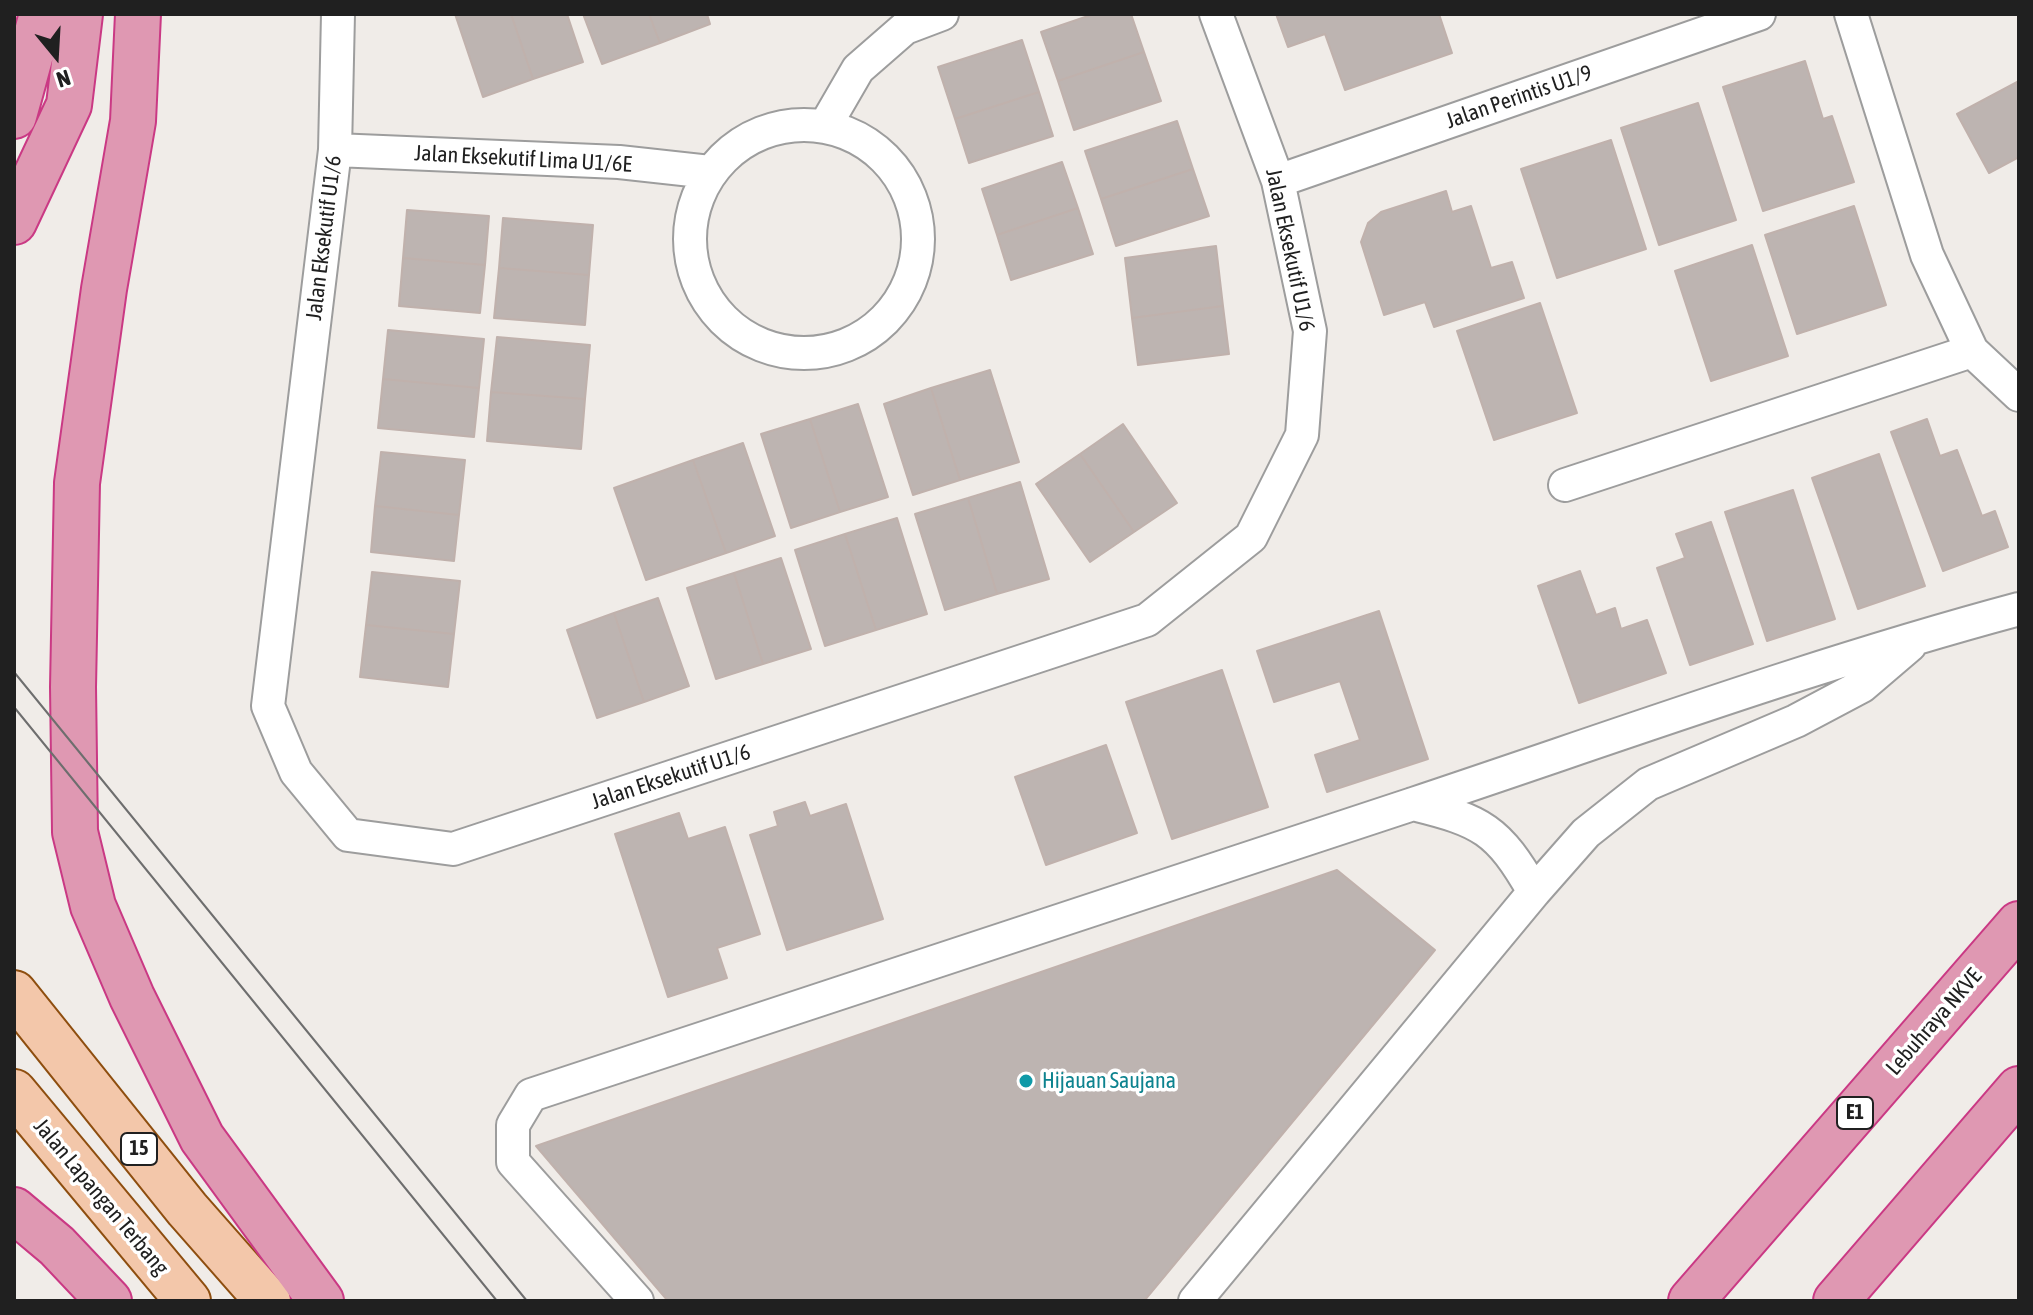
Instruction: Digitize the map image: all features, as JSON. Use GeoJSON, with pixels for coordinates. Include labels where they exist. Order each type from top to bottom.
{"type":"FeatureCollection","features":[{"type":"Feature","properties":{"kind":"highway"},"geometry":{"type":"LineString","coordinates":[[14,116],[42,14]]}},
{"type":"Feature","properties":{"kind":"highway"},"geometry":{"type":"LineString","coordinates":[[14,222],[69,105],[80,14]]}},
{"type":"Feature","properties":{"kind":"highway"},"geometry":{"type":"LineString","coordinates":[[138,14],[133,121],[104,289],[77,483],[73,687],[75,832],[93,906],[132,997],[202,1138],[321,1301]]}},
{"type":"Feature","properties":{"kind":"highway","name":"Lebuhraya NKVE"},"geometry":{"type":"LineString","coordinates":[[1691,1301],[2019,924]]}},
{"type":"Feature","properties":{"kind":"highway"},"geometry":{"type":"LineString","coordinates":[[1836,1301],[2019,1089]]}},
{"type":"Feature","properties":{"kind":"highway"},"geometry":{"type":"LineString","coordinates":[[14,1210],[57,1246],[109,1301]]}},
{"type":"Feature","properties":{"kind":"main road","name":"15"},"geometry":{"type":"LineString","coordinates":[[14,993],[187,1209],[268,1301]]}},
{"type":"Feature","properties":{"kind":"main road","name":"Jalan Lapangan Terbang"},"geometry":{"type":"LineString","coordinates":[[14,1092],[188,1301]]}},
{"type":"Feature","properties":{"kind":"street","name":"Jalan Eksekutif U1/6"},"geometry":{"type":"LineString","coordinates":[[338,14],[335,150],[268,706],[296,772],[348,835],[453,849],[1147,620],[1251,537],[1302,435],[1310,331],[1278,181],[1216,14]]}},
{"type":"Feature","properties":{"kind":"street"},"geometry":{"type":"LineString","coordinates":[[825,126],[858,69],[905,28],[942,14]]}},
{"type":"Feature","properties":{"kind":"street","name":"Jalan Perintis U1/9"},"geometry":{"type":"LineString","coordinates":[[1278,181],[1690,25],[1759,14]]}},
{"type":"Feature","properties":{"kind":"street"},"geometry":{"type":"LineString","coordinates":[[1851,14],[1927,255],[1972,351],[2019,395]]}},
{"type":"Feature","properties":{"kind":"street"},"geometry":{"type":"LineString","coordinates":[[792,124],[825,126],[859,138],[889,160],[909,191],[919,227],[916,264],[902,298],[878,326],[847,346],[810,354],[774,350],[740,335],[713,310],[695,278],[688,241],[694,205],[710,172],[732,149],[761,132],[792,124]]}},
{"type":"Feature","properties":{"kind":"street","name":"Jalan Eksekutif Lima U1/6E"},"geometry":{"type":"LineString","coordinates":[[335,150],[619,162],[710,172]]}},
{"type":"Feature","properties":{"kind":"street"},"geometry":{"type":"LineString","coordinates":[[1565,485],[1972,351]]}},
{"type":"Feature","properties":{"kind":"street"},"geometry":{"type":"LineString","coordinates":[[637,1301],[513,1162],[513,1125],[531,1095],[1413,804],[1790,675],[2019,609]]}},
{"type":"Feature","properties":{"kind":"street"},"geometry":{"type":"LineString","coordinates":[[1195,1301],[1586,833],[1648,784],[1796,721],[1862,686],[1921,635]]}},
{"type":"Feature","properties":{"kind":"street"},"geometry":{"type":"LineString","coordinates":[[1413,804],[1456,815],[1494,834],[1516,859],[1534,892]]}},
{"type":"Feature","properties":{"kind":"building"},"geometry":{"type":"Polygon","coordinates":[[[455,14],[511,14],[533,79],[483,97],[455,14]]]}},
{"type":"Feature","properties":{"kind":"building"},"geometry":{"type":"Polygon","coordinates":[[[511,14],[567,14],[583,62],[533,79],[511,14]]]}},
{"type":"Feature","properties":{"kind":"building"},"geometry":{"type":"Polygon","coordinates":[[[583,14],[649,14],[660,43],[602,64],[583,14]]]}},
{"type":"Feature","properties":{"kind":"building"},"geometry":{"type":"Polygon","coordinates":[[[649,14],[707,14],[710,24],[660,43],[649,14]]]}},
{"type":"Feature","properties":{"kind":"building"},"geometry":{"type":"Polygon","coordinates":[[[1094,14],[1131,14],[1144,52],[1058,81],[1041,32],[1094,14]]]}},
{"type":"Feature","properties":{"kind":"building"},"geometry":{"type":"Polygon","coordinates":[[[1276,14],[1439,14],[1452,53],[1345,90],[1325,34],[1288,47],[1276,14]]]}},
{"type":"Feature","properties":{"kind":"building"},"geometry":{"type":"Polygon","coordinates":[[[1022,40],[1039,92],[955,119],[938,67],[1022,40]]]}},
{"type":"Feature","properties":{"kind":"building"},"geometry":{"type":"Polygon","coordinates":[[[1144,52],[1161,101],[1074,130],[1058,81],[1144,52]]]}},
{"type":"Feature","properties":{"kind":"building"},"geometry":{"type":"Polygon","coordinates":[[[1805,61],[1823,119],[1832,116],[1854,182],[1763,211],[1723,87],[1805,61]]]}},
{"type":"Feature","properties":{"kind":"building"},"geometry":{"type":"Polygon","coordinates":[[[2019,81],[2019,157],[1989,173],[1957,114],[2019,81]]]}},
{"type":"Feature","properties":{"kind":"building"},"geometry":{"type":"Polygon","coordinates":[[[1039,92],[1053,136],[969,163],[955,119],[1039,92]]]}},
{"type":"Feature","properties":{"kind":"building"},"geometry":{"type":"Polygon","coordinates":[[[1698,103],[1736,220],[1659,245],[1621,128],[1698,103]]]}},
{"type":"Feature","properties":{"kind":"building"},"geometry":{"type":"Polygon","coordinates":[[[1177,121],[1193,169],[1101,199],[1085,151],[1177,121]]]}},
{"type":"Feature","properties":{"kind":"building"},"geometry":{"type":"Polygon","coordinates":[[[1611,140],[1646,249],[1557,278],[1521,169],[1611,140]]]}},
{"type":"Feature","properties":{"kind":"building"},"geometry":{"type":"Polygon","coordinates":[[[1062,162],[1078,208],[997,235],[982,189],[1062,162]]]}},
{"type":"Feature","properties":{"kind":"building"},"geometry":{"type":"Polygon","coordinates":[[[1193,169],[1209,216],[1116,246],[1101,199],[1193,169]]]}},
{"type":"Feature","properties":{"kind":"building"},"geometry":{"type":"Polygon","coordinates":[[[1446,191],[1452,212],[1471,206],[1491,268],[1512,262],[1524,298],[1434,327],[1425,302],[1384,315],[1361,242],[1368,223],[1381,212],[1446,191]]]}},
{"type":"Feature","properties":{"kind":"building"},"geometry":{"type":"Polygon","coordinates":[[[1854,206],[1886,305],[1797,334],[1765,235],[1854,206]]]}},
{"type":"Feature","properties":{"kind":"building"},"geometry":{"type":"Polygon","coordinates":[[[1078,208],[1093,254],[1011,280],[997,235],[1078,208]]]}},
{"type":"Feature","properties":{"kind":"building"},"geometry":{"type":"Polygon","coordinates":[[[407,210],[489,216],[485,265],[403,258],[407,210]]]}},
{"type":"Feature","properties":{"kind":"building"},"geometry":{"type":"Polygon","coordinates":[[[503,218],[593,225],[589,275],[499,268],[503,218]]]}},
{"type":"Feature","properties":{"kind":"building"},"geometry":{"type":"Polygon","coordinates":[[[1752,245],[1788,356],[1711,381],[1675,271],[1752,245]]]}},
{"type":"Feature","properties":{"kind":"building"},"geometry":{"type":"Polygon","coordinates":[[[1216,246],[1223,306],[1132,318],[1125,258],[1216,246]]]}},
{"type":"Feature","properties":{"kind":"building"},"geometry":{"type":"Polygon","coordinates":[[[403,258],[485,265],[480,313],[399,306],[403,258]]]}},
{"type":"Feature","properties":{"kind":"building"},"geometry":{"type":"Polygon","coordinates":[[[499,268],[589,275],[585,325],[494,318],[499,268]]]}},
{"type":"Feature","properties":{"kind":"building"},"geometry":{"type":"Polygon","coordinates":[[[1540,303],[1577,413],[1494,440],[1457,331],[1540,303]]]}},
{"type":"Feature","properties":{"kind":"building"},"geometry":{"type":"Polygon","coordinates":[[[1223,306],[1229,354],[1138,365],[1132,318],[1223,306]]]}},
{"type":"Feature","properties":{"kind":"building"},"geometry":{"type":"Polygon","coordinates":[[[388,330],[484,339],[479,388],[383,379],[388,330]]]}},
{"type":"Feature","properties":{"kind":"building"},"geometry":{"type":"Polygon","coordinates":[[[497,337],[590,345],[585,399],[491,392],[497,337]]]}},
{"type":"Feature","properties":{"kind":"building"},"geometry":{"type":"Polygon","coordinates":[[[990,370],[1019,462],[960,480],[931,388],[990,370]]]}},
{"type":"Feature","properties":{"kind":"building"},"geometry":{"type":"Polygon","coordinates":[[[383,379],[479,388],[474,437],[378,428],[383,379]]]}},
{"type":"Feature","properties":{"kind":"building"},"geometry":{"type":"Polygon","coordinates":[[[931,388],[960,480],[913,495],[884,404],[931,388]]]}},
{"type":"Feature","properties":{"kind":"building"},"geometry":{"type":"Polygon","coordinates":[[[491,392],[585,399],[581,449],[487,441],[491,392]]]}},
{"type":"Feature","properties":{"kind":"building"},"geometry":{"type":"Polygon","coordinates":[[[858,404],[888,497],[840,512],[810,419],[858,404]]]}},
{"type":"Feature","properties":{"kind":"building"},"geometry":{"type":"Polygon","coordinates":[[[810,419],[840,512],[791,528],[761,434],[810,419]]]}},
{"type":"Feature","properties":{"kind":"building"},"geometry":{"type":"Polygon","coordinates":[[[1927,419],[1940,456],[1957,450],[1982,516],[1995,511],[2008,547],[1943,571],[1891,432],[1927,419]]]}},
{"type":"Feature","properties":{"kind":"building"},"geometry":{"type":"Polygon","coordinates":[[[1123,424],[1177,503],[1134,532],[1080,454],[1123,424]]]}},
{"type":"Feature","properties":{"kind":"building"},"geometry":{"type":"Polygon","coordinates":[[[743,443],[775,536],[726,553],[693,460],[743,443]]]}},
{"type":"Feature","properties":{"kind":"building"},"geometry":{"type":"Polygon","coordinates":[[[381,452],[465,460],[459,515],[375,506],[381,452]]]}},
{"type":"Feature","properties":{"kind":"building"},"geometry":{"type":"Polygon","coordinates":[[[1080,454],[1134,532],[1090,562],[1036,484],[1080,454]]]}},
{"type":"Feature","properties":{"kind":"building"},"geometry":{"type":"Polygon","coordinates":[[[1879,454],[1925,586],[1858,609],[1812,478],[1879,454]]]}},
{"type":"Feature","properties":{"kind":"building"},"geometry":{"type":"Polygon","coordinates":[[[693,460],[726,553],[646,580],[614,488],[693,460]]]}},
{"type":"Feature","properties":{"kind":"building"},"geometry":{"type":"Polygon","coordinates":[[[1020,482],[1049,579],[997,594],[968,498],[1020,482]]]}},
{"type":"Feature","properties":{"kind":"building"},"geometry":{"type":"Polygon","coordinates":[[[1793,490],[1835,619],[1767,641],[1725,512],[1793,490]]]}},
{"type":"Feature","properties":{"kind":"building"},"geometry":{"type":"Polygon","coordinates":[[[968,498],[997,594],[945,610],[915,514],[968,498]]]}},
{"type":"Feature","properties":{"kind":"building"},"geometry":{"type":"Polygon","coordinates":[[[375,506],[459,515],[454,561],[371,552],[375,506]]]}},
{"type":"Feature","properties":{"kind":"building"},"geometry":{"type":"Polygon","coordinates":[[[897,518],[927,614],[876,630],[845,534],[897,518]]]}},
{"type":"Feature","properties":{"kind":"building"},"geometry":{"type":"Polygon","coordinates":[[[1711,522],[1753,644],[1690,665],[1657,568],[1685,558],[1676,534],[1711,522]]]}},
{"type":"Feature","properties":{"kind":"building"},"geometry":{"type":"Polygon","coordinates":[[[845,534],[876,630],[825,646],[795,550],[845,534]]]}},
{"type":"Feature","properties":{"kind":"building"},"geometry":{"type":"Polygon","coordinates":[[[781,558],[811,649],[763,664],[734,573],[781,558]]]}},
{"type":"Feature","properties":{"kind":"building"},"geometry":{"type":"Polygon","coordinates":[[[1580,571],[1596,615],[1615,608],[1621,629],[1647,620],[1666,673],[1579,703],[1538,586],[1580,571]]]}},
{"type":"Feature","properties":{"kind":"building"},"geometry":{"type":"Polygon","coordinates":[[[372,572],[460,581],[454,634],[366,625],[372,572]]]}},
{"type":"Feature","properties":{"kind":"building"},"geometry":{"type":"Polygon","coordinates":[[[734,573],[763,664],[716,679],[687,588],[734,573]]]}},
{"type":"Feature","properties":{"kind":"building"},"geometry":{"type":"Polygon","coordinates":[[[658,598],[689,686],[644,702],[614,613],[658,598]]]}},
{"type":"Feature","properties":{"kind":"building"},"geometry":{"type":"Polygon","coordinates":[[[1379,611],[1428,759],[1327,792],[1315,755],[1360,740],[1340,681],[1274,702],[1257,651],[1379,611]]]}},
{"type":"Feature","properties":{"kind":"building"},"geometry":{"type":"Polygon","coordinates":[[[614,613],[644,702],[597,718],[567,630],[614,613]]]}},
{"type":"Feature","properties":{"kind":"building"},"geometry":{"type":"Polygon","coordinates":[[[366,625],[454,634],[448,687],[360,677],[366,625]]]}},
{"type":"Feature","properties":{"kind":"building"},"geometry":{"type":"Polygon","coordinates":[[[1222,670],[1268,807],[1172,839],[1126,702],[1222,670]]]}},
{"type":"Feature","properties":{"kind":"building"},"geometry":{"type":"Polygon","coordinates":[[[1106,745],[1137,833],[1046,865],[1015,777],[1106,745]]]}},
{"type":"Feature","properties":{"kind":"building"},"geometry":{"type":"Polygon","coordinates":[[[805,802],[810,816],[846,804],[883,919],[787,950],[750,835],[778,826],[774,812],[805,802]]]}},
{"type":"Feature","properties":{"kind":"building"},"geometry":{"type":"Polygon","coordinates":[[[679,813],[688,839],[725,827],[760,934],[717,948],[727,978],[668,997],[615,834],[679,813]]]}},
{"type":"Feature","properties":{"kind":"building","name":"Hijauan Saujana"},"geometry":{"type":"Polygon","coordinates":[[[1337,870],[1435,950],[1144,1301],[668,1301],[536,1146],[1337,870]]]}},
{"type":"Feature","properties":{"kind":"tram line"},"geometry":{"type":"LineString","coordinates":[[14,672],[527,1301]]}},
{"type":"Feature","properties":{"kind":"tram line"},"geometry":{"type":"LineString","coordinates":[[14,707],[497,1301]]}},
{"type":"Feature","properties":{"kind":"place","name":"Hijauan Saujana"},"geometry":{"type":"Point","coordinates":[1026,1081]}}]}
